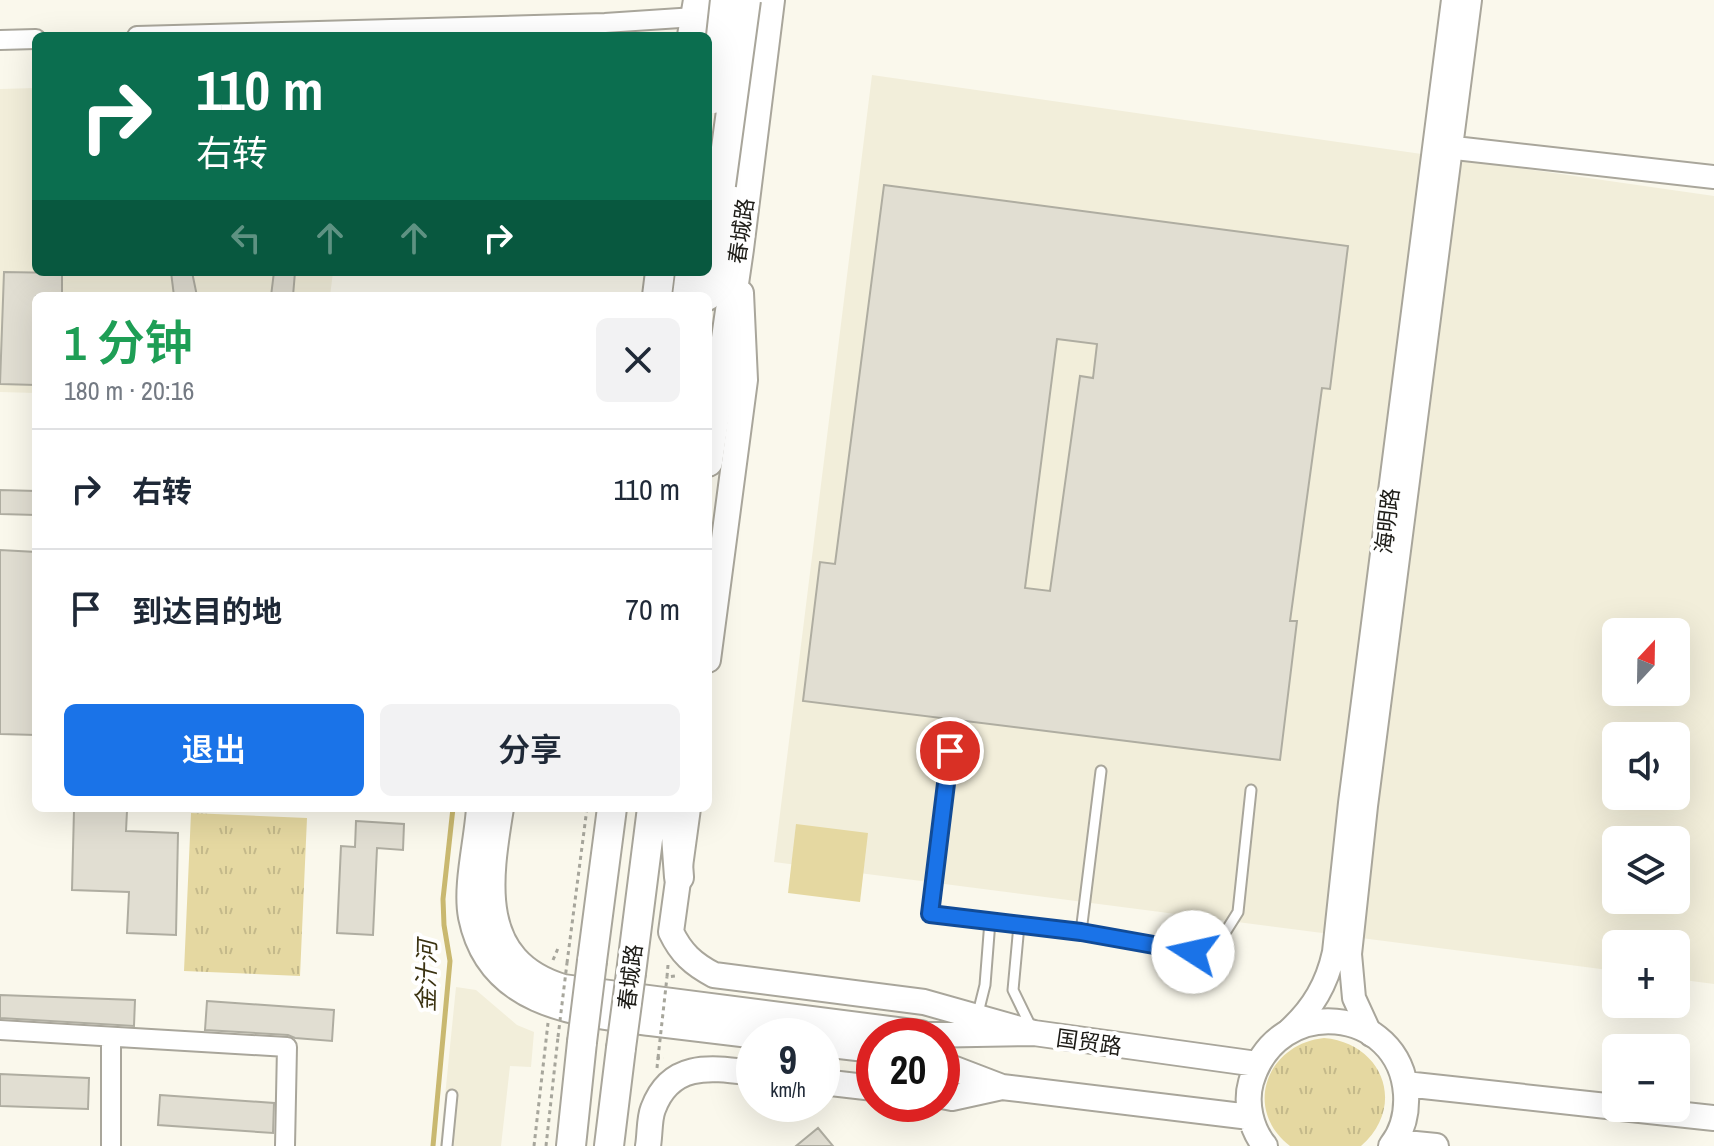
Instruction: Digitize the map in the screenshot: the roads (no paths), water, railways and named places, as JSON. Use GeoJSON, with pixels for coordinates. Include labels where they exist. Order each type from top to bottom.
{"type":"FeatureCollection","features":[{"type":"Feature","properties":{"kind":"main road"},"geometry":{"type":"LineString","coordinates":[[712,109],[725,0]]}},
{"type":"Feature","properties":{"kind":"main road"},"geometry":{"type":"LineString","coordinates":[[712,256],[746,0]]}},
{"type":"Feature","properties":{"kind":"main road","name":"春城路"},"geometry":{"type":"LineString","coordinates":[[712,435],[770,8]]}},
{"type":"Feature","properties":{"kind":"main road"},"geometry":{"type":"LineString","coordinates":[[712,630],[745,380],[739,249]]}},
{"type":"Feature","properties":{"kind":"main road"},"geometry":{"type":"LineString","coordinates":[[479,812],[470,914],[491,962],[517,989],[568,1011],[736,1033]]}},
{"type":"Feature","properties":{"kind":"main road"},"geometry":{"type":"LineString","coordinates":[[498,812],[490,869],[491,913],[505,950],[516,963],[544,983],[563,989],[856,1027]]}},
{"type":"Feature","properties":{"kind":"main road","name":"春城路"},"geometry":{"type":"LineString","coordinates":[[571,1146],[570,1040],[580,962],[611,812]]}},
{"type":"Feature","properties":{"kind":"main road","name":"春城路"},"geometry":{"type":"LineString","coordinates":[[612,1141],[651,812]]}},
{"type":"Feature","properties":{"kind":"main road"},"geometry":{"type":"LineString","coordinates":[[674,812],[679,877]]}},
{"type":"Feature","properties":{"kind":"main road"},"geometry":{"type":"LineString","coordinates":[[687,812],[671,932],[686,957],[714,975],[924,1002],[1034,1033]]}},
{"type":"Feature","properties":{"kind":"main road"},"geometry":{"type":"LineString","coordinates":[[1265,1146],[1250,1117],[1249,1090],[1257,1064],[1271,1045],[1289,1030],[1313,1022],[1335,1020],[1361,1028],[1382,1042],[1397,1061],[1405,1084],[1407,1104],[1403,1124],[1393,1144],[1436,1146]]}},
{"type":"Feature","properties":{"kind":"main road","name":"国贸路"},"geometry":{"type":"LineString","coordinates":[[960,1034],[1034,1033],[1257,1064]]}},
{"type":"Feature","properties":{"kind":"main road"},"geometry":{"type":"LineString","coordinates":[[648,1146],[652,1109],[668,1083],[700,1068],[736,1071]]}},
{"type":"Feature","properties":{"kind":"main road"},"geometry":{"type":"LineString","coordinates":[[960,1071],[1002,1087],[1250,1117]]}},
{"type":"Feature","properties":{"kind":"main road"},"geometry":{"type":"LineString","coordinates":[[1405,1084],[1602,1106]]}},
{"type":"Feature","properties":{"kind":"main road"},"geometry":{"type":"LineString","coordinates":[[960,1096],[1002,1087]]}},
{"type":"Feature","properties":{"kind":"main road"},"geometry":{"type":"LineString","coordinates":[[1690,1116],[1714,1118]]}},
{"type":"Feature","properties":{"kind":"street","name":"海明路"},"geometry":{"type":"LineString","coordinates":[[1371,1035],[1354,998],[1350,954],[1444,146],[1453,0]]}},
{"type":"Feature","properties":{"kind":"street","name":"海明路"},"geometry":{"type":"LineString","coordinates":[[1289,1030],[1318,997],[1334,952],[1350,803],[1444,146],[1470,0]]}},
{"type":"Feature","properties":{"kind":"street"},"geometry":{"type":"LineString","coordinates":[[281,32],[605,23],[695,13]]}},
{"type":"Feature","properties":{"kind":"street"},"geometry":{"type":"LineString","coordinates":[[0,40],[32,39]]}},
{"type":"Feature","properties":{"kind":"street"},"geometry":{"type":"LineString","coordinates":[[1444,146],[1714,177]]}},
{"type":"Feature","properties":{"kind":"street"},"geometry":{"type":"LineString","coordinates":[[0,1030],[287,1047],[285,1146]]}},
{"type":"Feature","properties":{"kind":"street"},"geometry":{"type":"LineString","coordinates":[[111,1037],[111,1146]]}},
{"type":"Feature","properties":{"kind":"lane"},"geometry":{"type":"LineString","coordinates":[[950,751],[930,914],[1081,932],[1193,952],[1208,948],[1221,939],[1238,912],[1251,790]]}},
{"type":"Feature","properties":{"kind":"lane"},"geometry":{"type":"LineString","coordinates":[[1081,932],[1101,771]]}},
{"type":"Feature","properties":{"kind":"lane"},"geometry":{"type":"LineString","coordinates":[[977,1017],[985,985],[990,921]]}},
{"type":"Feature","properties":{"kind":"lane"},"geometry":{"type":"LineString","coordinates":[[1019,925],[1013,990],[1034,1033]]}},
{"type":"Feature","properties":{"kind":"lane"},"geometry":{"type":"LineString","coordinates":[[447,1146],[452,1095]]}},
{"type":"Feature","properties":{"kind":"waterway","name":"金汁河"},"geometry":{"type":"LineString","coordinates":[[433,1146],[450,961],[443,899],[453,812]]}}]}
